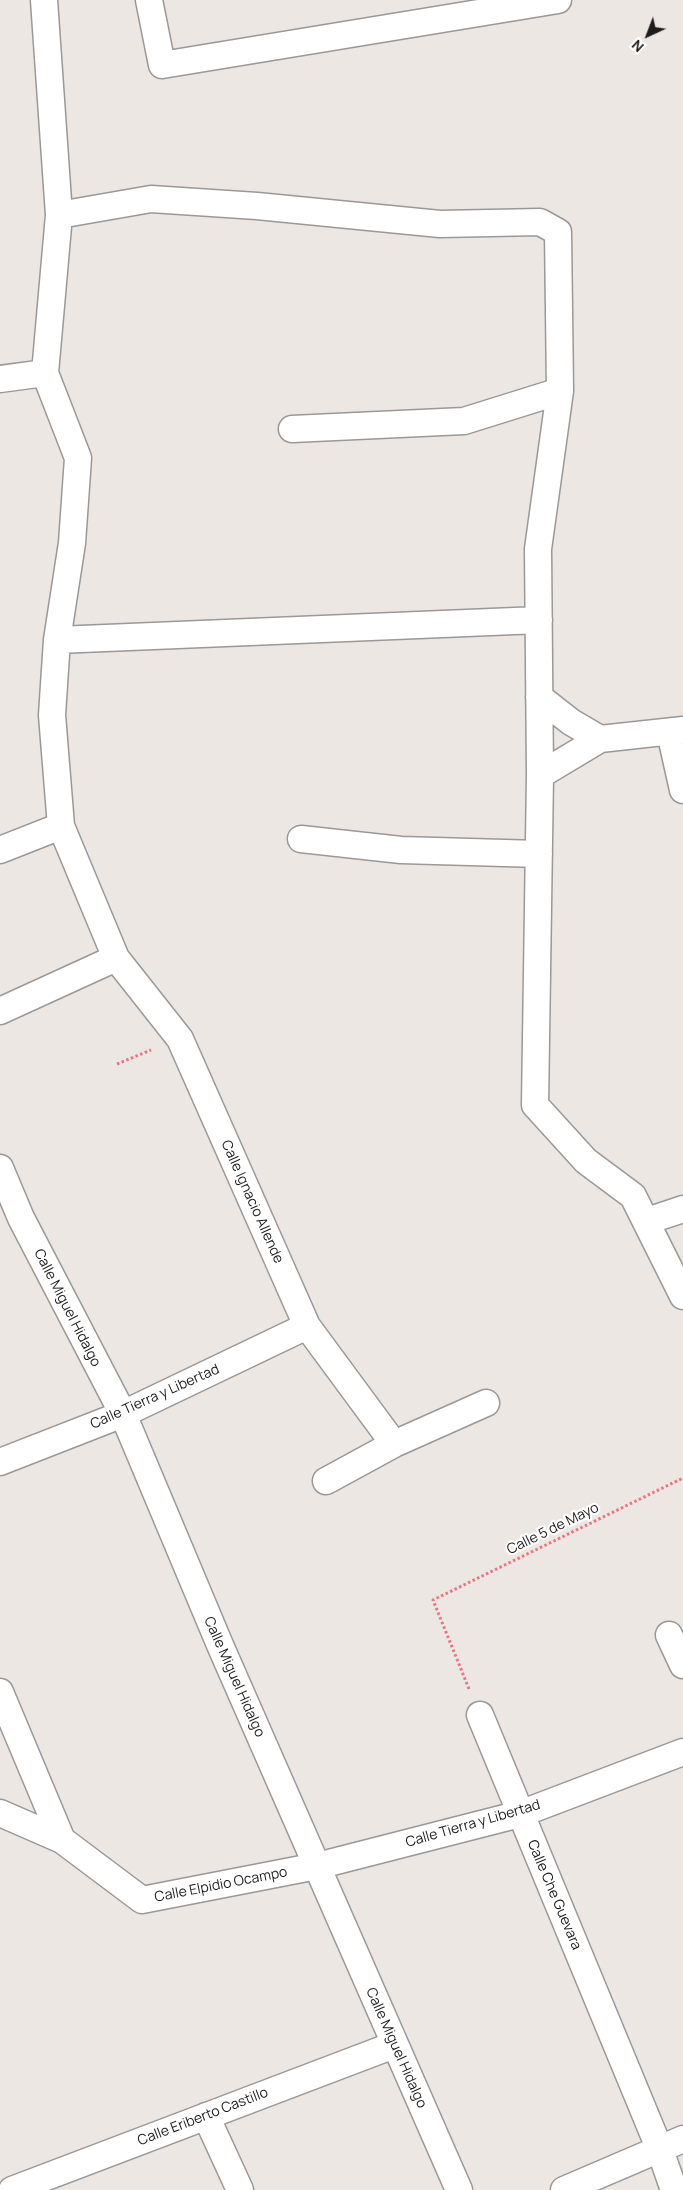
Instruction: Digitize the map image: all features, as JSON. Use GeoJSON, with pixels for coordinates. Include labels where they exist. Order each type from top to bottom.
{"type":"FeatureCollection","features":[{"type":"Feature","properties":{"kind":"street"},"geometry":{"type":"LineString","coordinates":[[0,379],[45,373],[59,215],[44,0]]}},
{"type":"Feature","properties":{"kind":"street"},"geometry":{"type":"LineString","coordinates":[[149,0],[162,65],[558,0]]}},
{"type":"Feature","properties":{"kind":"street"},"geometry":{"type":"LineString","coordinates":[[59,215],[151,199],[257,206],[440,224],[540,222],[558,232],[560,391],[538,549],[540,775],[534,1105],[586,1161],[633,1196],[683,1296]]}},
{"type":"Feature","properties":{"kind":"street","name":"Calle Ignacio Allende"},"geometry":{"type":"LineString","coordinates":[[45,373],[78,458],[72,543],[56,640],[52,715],[61,826],[116,958],[180,1039],[307,1326],[394,1444]]}},
{"type":"Feature","properties":{"kind":"street"},"geometry":{"type":"LineString","coordinates":[[292,429],[464,421],[560,391]]}},
{"type":"Feature","properties":{"kind":"street"},"geometry":{"type":"LineString","coordinates":[[56,640],[539,620]]}},
{"type":"Feature","properties":{"kind":"street"},"geometry":{"type":"LineString","coordinates":[[539,697],[571,722],[600,740]]}},
{"type":"Feature","properties":{"kind":"street"},"geometry":{"type":"LineString","coordinates":[[540,775],[600,740],[676,731],[683,790]]}},
{"type":"Feature","properties":{"kind":"street"},"geometry":{"type":"LineString","coordinates":[[0,850],[61,826]]}},
{"type":"Feature","properties":{"kind":"street"},"geometry":{"type":"LineString","coordinates":[[301,839],[401,850],[539,854]]}},
{"type":"Feature","properties":{"kind":"street"},"geometry":{"type":"LineString","coordinates":[[0,1011],[116,958]]}},
{"type":"Feature","properties":{"kind":"street","name":"Calle Miguel Hidalgo"},"geometry":{"type":"LineString","coordinates":[[0,1168],[21,1218],[122,1414],[220,1646],[459,2190]]}},
{"type":"Feature","properties":{"kind":"street"},"geometry":{"type":"LineString","coordinates":[[647,1221],[683,1209]]}},
{"type":"Feature","properties":{"kind":"street","name":"Calle Tierra y Libertad"},"geometry":{"type":"LineString","coordinates":[[0,1462],[122,1414],[307,1326]]}},
{"type":"Feature","properties":{"kind":"street"},"geometry":{"type":"LineString","coordinates":[[326,1481],[394,1444],[486,1403]]}},
{"type":"Feature","properties":{"kind":"street"},"geometry":{"type":"LineString","coordinates":[[669,1635],[683,1665]]}},
{"type":"Feature","properties":{"kind":"street"},"geometry":{"type":"LineString","coordinates":[[0,1692],[62,1840]]}},
{"type":"Feature","properties":{"kind":"street","name":"Calle Che Guevara"},"geometry":{"type":"LineString","coordinates":[[480,1715],[660,2150],[674,2190]]}},
{"type":"Feature","properties":{"kind":"street","name":"Calle Tierra y Libertad"},"geometry":{"type":"LineString","coordinates":[[317,1866],[520,1814],[683,1752]]}},
{"type":"Feature","properties":{"kind":"street","name":"Calle Elpidio Ocampo"},"geometry":{"type":"LineString","coordinates":[[0,1813],[62,1840],[142,1900],[317,1866]]}},
{"type":"Feature","properties":{"kind":"street","name":"Calle Eriberto Castillo"},"geometry":{"type":"LineString","coordinates":[[12,2190],[394,2045]]}},
{"type":"Feature","properties":{"kind":"street"},"geometry":{"type":"LineString","coordinates":[[206,2116],[240,2190]]}},
{"type":"Feature","properties":{"kind":"street"},"geometry":{"type":"LineString","coordinates":[[564,2190],[683,2139]]}},
{"type":"Feature","properties":{"kind":"path","name":"Calle 5 de Mayo"},"geometry":{"type":"LineString","coordinates":[[480,1715],[433,1600],[683,1478]]}}]}
